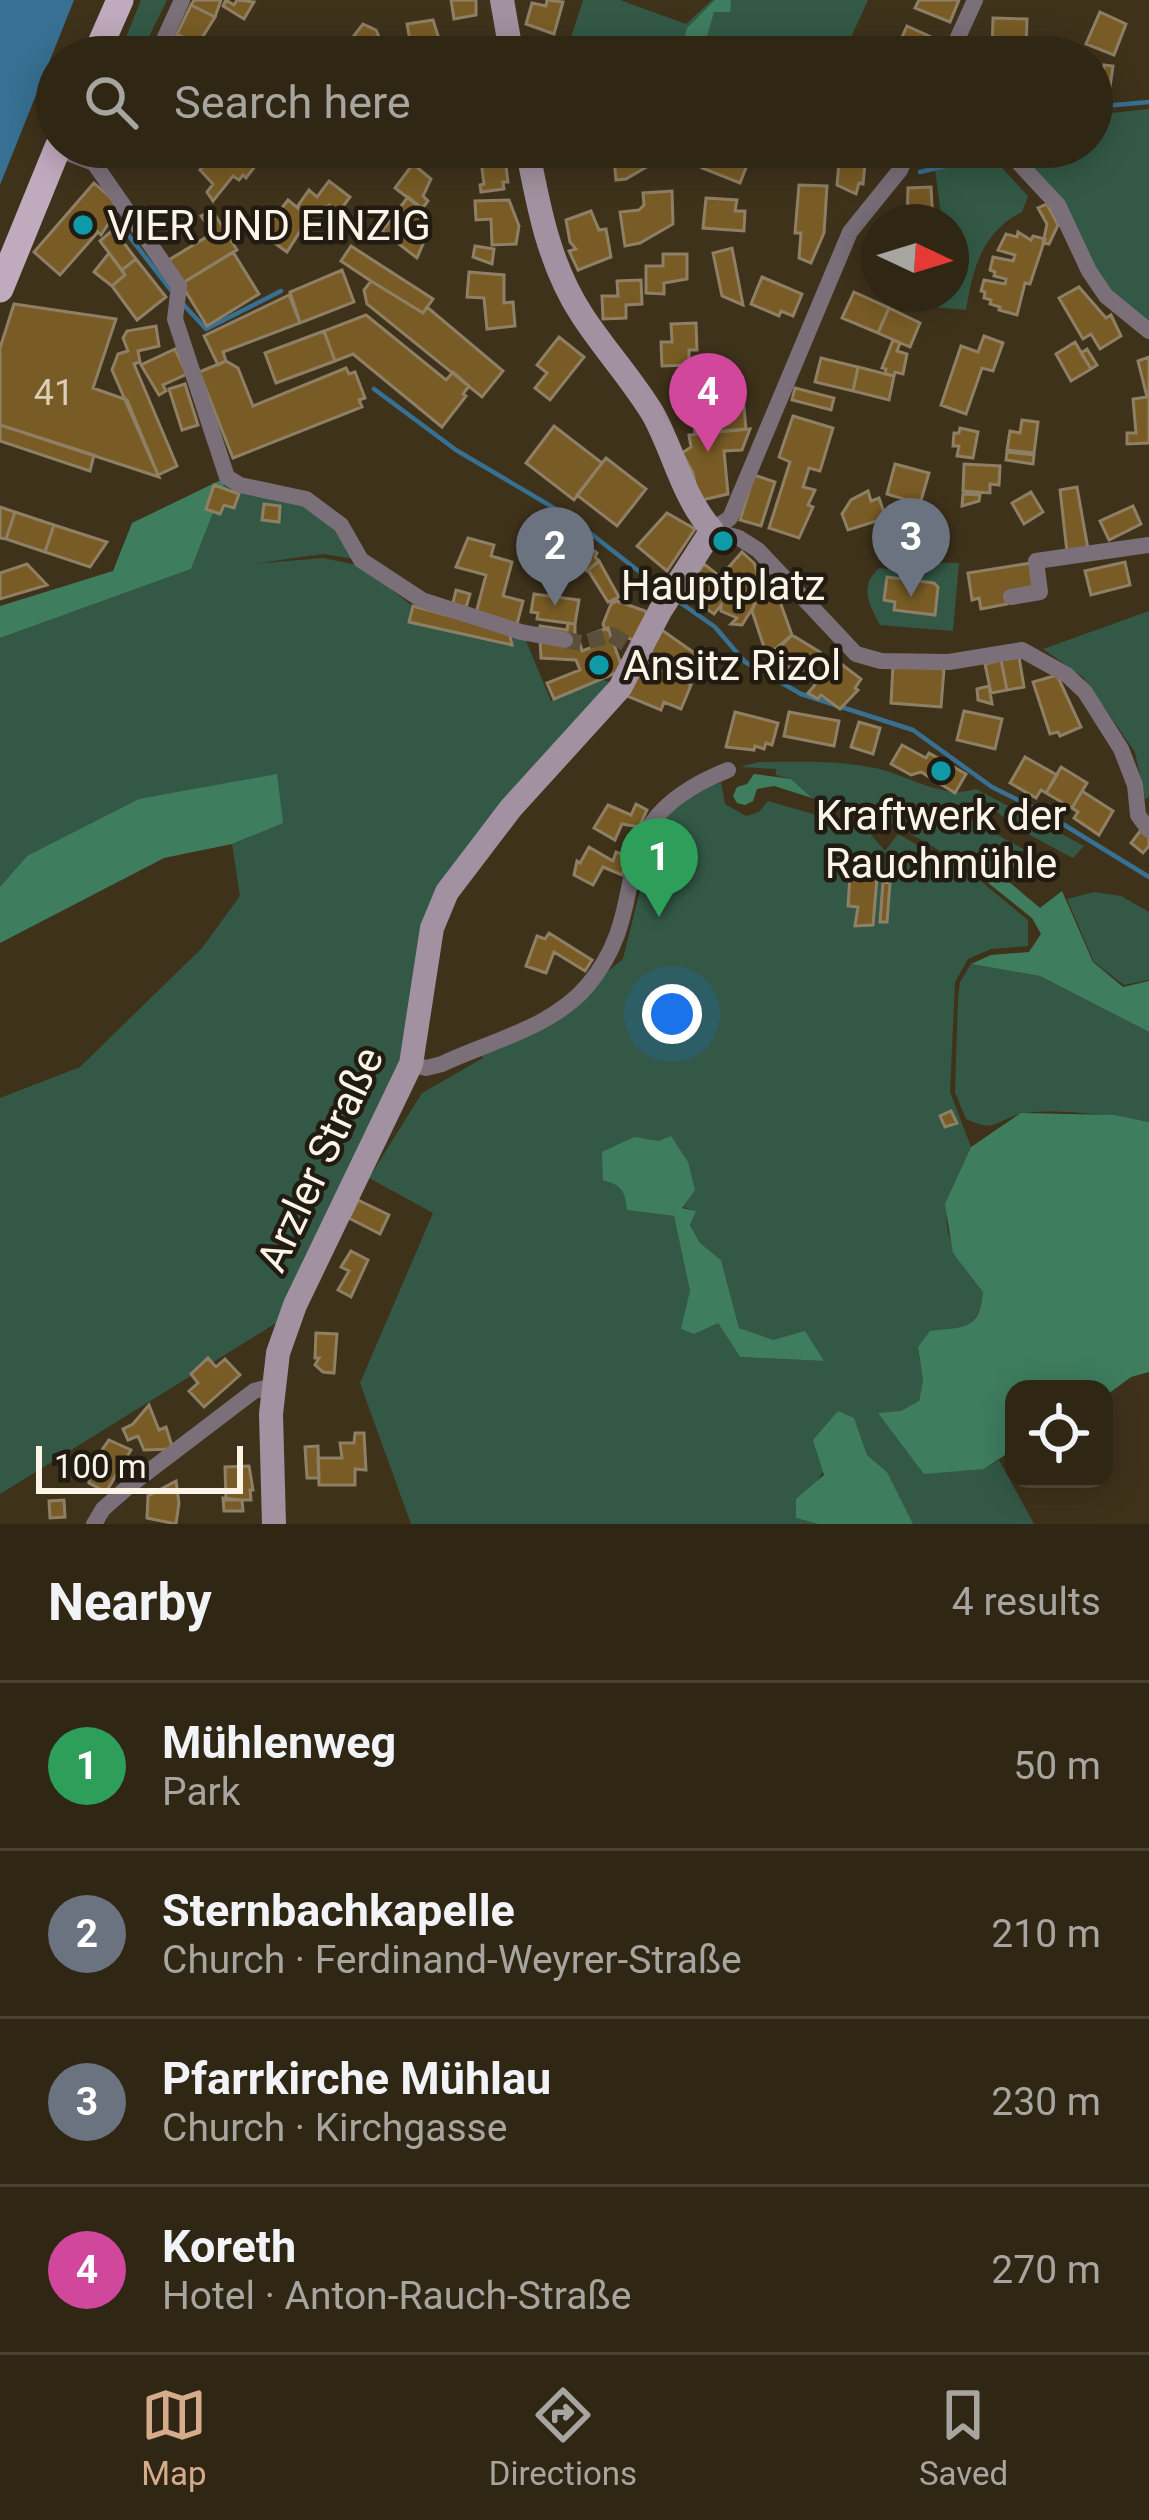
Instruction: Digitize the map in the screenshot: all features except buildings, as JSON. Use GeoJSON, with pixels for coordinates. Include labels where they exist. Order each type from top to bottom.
{"type":"FeatureCollection","features":[{"type":"Feature","properties":{"kind":"main road"},"geometry":{"type":"LineString","coordinates":[[104,36],[120,0]]}},
{"type":"Feature","properties":{"kind":"main road"},"geometry":{"type":"LineString","coordinates":[[502,0],[508,36]]}},
{"type":"Feature","properties":{"kind":"main road"},"geometry":{"type":"LineString","coordinates":[[0,289],[49,168]]}},
{"type":"Feature","properties":{"kind":"main road"},"geometry":{"type":"LineString","coordinates":[[531,168],[560,275],[582,315],[651,412],[694,507],[712,530]]}},
{"type":"Feature","properties":{"kind":"main road","name":"Arzler Straße"},"geometry":{"type":"LineString","coordinates":[[274,1524],[272,1386],[278,1353],[295,1304],[411,1064],[432,928],[447,892],[511,808],[627,677],[660,611],[712,530]]}},
{"type":"Feature","properties":{"kind":"street"},"geometry":{"type":"LineString","coordinates":[[166,36],[182,0]]}},
{"type":"Feature","properties":{"kind":"street"},"geometry":{"type":"LineString","coordinates":[[959,36],[975,0]]}},
{"type":"Feature","properties":{"kind":"street"},"geometry":{"type":"LineString","coordinates":[[107,168],[179,286],[176,319],[227,477],[240,485],[307,499],[341,525],[362,560],[422,600],[521,632],[565,640]]}},
{"type":"Feature","properties":{"kind":"street"},"geometry":{"type":"LineString","coordinates":[[712,530],[730,518],[850,232],[901,168]]}},
{"type":"Feature","properties":{"kind":"street"},"geometry":{"type":"LineString","coordinates":[[1023,168],[1058,206],[1106,296],[1149,331]]}},
{"type":"Feature","properties":{"kind":"street"},"geometry":{"type":"LineString","coordinates":[[712,530],[749,543],[856,654],[880,661],[950,662],[1022,650],[1066,675],[1085,692],[1121,749],[1135,784],[1138,814],[1149,830]]}},
{"type":"Feature","properties":{"kind":"street"},"geometry":{"type":"LineString","coordinates":[[1011,597],[1040,592],[1036,561],[1149,545]]}},
{"type":"Feature","properties":{"kind":"street"},"geometry":{"type":"LineString","coordinates":[[411,1064],[426,1068],[442,1064],[538,1023],[580,994],[602,967],[615,940],[646,828],[674,797],[728,770]]}},
{"type":"Feature","properties":{"kind":"street"},"geometry":{"type":"LineString","coordinates":[[94,1524],[128,1487],[254,1391],[272,1386]]}},
{"type":"Feature","properties":{"kind":"green space"},"geometry":{"type":"Polygon","coordinates":[[[141,0],[167,0],[149,36],[126,36],[141,0]]]}},
{"type":"Feature","properties":{"kind":"green space"},"geometry":{"type":"Polygon","coordinates":[[[583,0],[620,0],[686,24],[712,0],[868,0],[852,36],[572,36],[583,0]]]}},
{"type":"Feature","properties":{"kind":"green space"},"geometry":{"type":"Polygon","coordinates":[[[715,0],[731,0],[730,12],[714,12],[707,36],[685,36],[715,0]]]}},
{"type":"Feature","properties":{"kind":"green space"},"geometry":{"type":"Polygon","coordinates":[[[1149,109],[1149,326],[1114,298],[1025,168],[1113,168],[1113,113],[1149,109]]]}},
{"type":"Feature","properties":{"kind":"green space"},"geometry":{"type":"Polygon","coordinates":[[[945,168],[1002,168],[1028,196],[1022,212],[989,241],[969,295],[969,204],[940,204],[935,170],[945,168]]]}},
{"type":"Feature","properties":{"kind":"green space"},"geometry":{"type":"Polygon","coordinates":[[[227,477],[306,499],[361,560],[323,554],[252,564],[323,558],[362,566],[411,605],[524,636],[551,701],[600,678],[612,684],[433,899],[411,1064],[281,1320],[0,1494],[0,1098],[80,1067],[202,948],[240,896],[232,844],[283,822],[27,856],[0,887],[0,638],[191,569],[227,477]]]}},
{"type":"Feature","properties":{"kind":"green space"},"geometry":{"type":"Polygon","coordinates":[[[227,477],[191,569],[0,638],[0,606],[113,571],[132,523],[227,477]]]}},
{"type":"Feature","properties":{"kind":"green space"},"geometry":{"type":"Polygon","coordinates":[[[920,562],[959,563],[953,631],[880,625],[872,610],[869,582],[879,568],[913,572],[920,562]]]}},
{"type":"Feature","properties":{"kind":"green space"},"geometry":{"type":"Polygon","coordinates":[[[1149,611],[1149,797],[1145,799],[1135,752],[1083,677],[1043,649],[1149,611]]]}},
{"type":"Feature","properties":{"kind":"green space"},"geometry":{"type":"Polygon","coordinates":[[[759,762],[860,765],[938,789],[976,789],[1084,846],[1073,858],[1011,825],[984,799],[943,804],[942,812],[967,818],[1025,850],[967,866],[891,823],[812,798],[791,779],[776,775],[776,769],[740,767],[759,762]]]}},
{"type":"Feature","properties":{"kind":"green space"},"geometry":{"type":"Polygon","coordinates":[[[277,774],[283,823],[232,844],[164,858],[0,943],[0,887],[27,856],[139,799],[277,774]]]}},
{"type":"Feature","properties":{"kind":"green space"},"geometry":{"type":"Polygon","coordinates":[[[754,774],[791,779],[812,798],[774,786],[757,789],[753,801],[745,805],[737,803],[733,796],[737,787],[747,784],[754,774]]]}},
{"type":"Feature","properties":{"kind":"green space"},"geometry":{"type":"Polygon","coordinates":[[[721,782],[725,804],[746,816],[759,812],[768,801],[854,826],[860,822],[885,851],[898,834],[978,879],[1028,920],[1028,946],[991,949],[968,959],[955,982],[950,1092],[971,1147],[952,1190],[947,1222],[956,1253],[984,1292],[981,1306],[962,1330],[918,1348],[923,1380],[919,1401],[901,1412],[878,1414],[984,1469],[999,1460],[1005,1488],[1014,1488],[1034,1524],[913,1524],[887,1472],[867,1455],[854,1419],[796,1518],[818,1524],[411,1524],[360,1383],[433,1213],[369,1178],[422,1093],[483,1058],[478,1047],[561,1009],[623,959],[657,822],[677,801],[721,782]],[[617,1184],[625,1193],[628,1210],[674,1216],[690,1291],[740,1357],[823,1361],[739,1328],[721,1260],[700,1243],[690,1224],[695,1211],[617,1184]]]}},
{"type":"Feature","properties":{"kind":"green space"},"geometry":{"type":"Polygon","coordinates":[[[1016,855],[1025,859],[1002,876],[1040,908],[1062,891],[1093,962],[1123,987],[1149,981],[1149,1032],[1040,976],[971,964],[991,955],[1029,952],[1041,934],[1032,918],[967,866],[1016,855]]]}},
{"type":"Feature","properties":{"kind":"green space"},"geometry":{"type":"Polygon","coordinates":[[[1094,892],[1121,896],[1149,912],[1149,980],[1124,985],[1094,962],[1067,899],[1094,892]]]}},
{"type":"Feature","properties":{"kind":"green space"},"geometry":{"type":"Polygon","coordinates":[[[971,964],[1040,976],[1149,1032],[1149,1122],[1048,1111],[989,1125],[966,1119],[955,1092],[958,999],[960,982],[971,964]]]}},
{"type":"Feature","properties":{"kind":"green space"},"geometry":{"type":"Polygon","coordinates":[[[1021,1113],[1114,1115],[1149,1122],[1149,1372],[1131,1377],[1113,1390],[1113,1380],[1005,1380],[1005,1455],[984,1469],[924,1474],[878,1413],[901,1411],[919,1401],[923,1380],[918,1347],[930,1331],[968,1325],[978,1314],[983,1292],[953,1253],[945,1204],[971,1147],[1021,1113]]]}},
{"type":"Feature","properties":{"kind":"green space"},"geometry":{"type":"Polygon","coordinates":[[[671,1136],[688,1162],[695,1190],[682,1208],[696,1211],[690,1225],[700,1243],[721,1260],[739,1328],[773,1340],[805,1331],[824,1361],[740,1357],[718,1323],[694,1334],[681,1329],[690,1291],[674,1216],[627,1210],[621,1190],[603,1180],[602,1152],[634,1137],[659,1141],[671,1136]]]}},
{"type":"Feature","properties":{"kind":"green space"},"geometry":{"type":"Polygon","coordinates":[[[838,1411],[854,1418],[867,1455],[887,1472],[913,1524],[818,1524],[796,1518],[796,1499],[824,1475],[813,1440],[838,1411]]]}},
{"type":"Feature","properties":{"kind":"water"},"geometry":{"type":"Polygon","coordinates":[[[0,0],[74,0],[60,36],[36,36],[36,95],[0,185],[0,0]]]}},
{"type":"Feature","properties":{"kind":"waterway"},"geometry":{"type":"LineString","coordinates":[[1113,105],[1149,102]]}},
{"type":"Feature","properties":{"kind":"waterway"},"geometry":{"type":"LineString","coordinates":[[920,172],[937,168]]}},
{"type":"Feature","properties":{"kind":"waterway"},"geometry":{"type":"LineString","coordinates":[[129,236],[171,290]]}},
{"type":"Feature","properties":{"kind":"waterway"},"geometry":{"type":"LineString","coordinates":[[182,303],[206,329],[281,291]]}},
{"type":"Feature","properties":{"kind":"waterway"},"geometry":{"type":"LineString","coordinates":[[374,389],[456,450],[571,518],[664,591]]}},
{"type":"Feature","properties":{"kind":"waterway"},"geometry":{"type":"LineString","coordinates":[[678,601],[715,627],[745,662],[801,694],[913,730],[992,787],[1149,877]]}},
{"type":"Feature","properties":{"kind":"tunnel"},"geometry":{"type":"LineString","coordinates":[[565,640],[582,643],[612,635],[639,652]]}},
{"type":"Feature","properties":{"kind":"place","name":"VIER UND EINZIG"},"geometry":{"type":"Point","coordinates":[83,225]}},
{"type":"Feature","properties":{"kind":"place","name":"Koreth"},"geometry":{"type":"Point","coordinates":[708,452]}},
{"type":"Feature","properties":{"kind":"place","name":"Hauptplatz"},"geometry":{"type":"Point","coordinates":[723,541]}},
{"type":"Feature","properties":{"kind":"place","name":"Pfarrkirche Mühlau"},"geometry":{"type":"Point","coordinates":[911,597]}},
{"type":"Feature","properties":{"kind":"place","name":"Sternbachkapelle"},"geometry":{"type":"Point","coordinates":[555,606]}},
{"type":"Feature","properties":{"kind":"place","name":"Ansitz Rizol"},"geometry":{"type":"Point","coordinates":[599,665]}},
{"type":"Feature","properties":{"kind":"place","name":"Kraftwerk der Rauchmühle"},"geometry":{"type":"Point","coordinates":[941,771]}},
{"type":"Feature","properties":{"kind":"place","name":"Mühlenweg"},"geometry":{"type":"Point","coordinates":[659,917]}}]}
